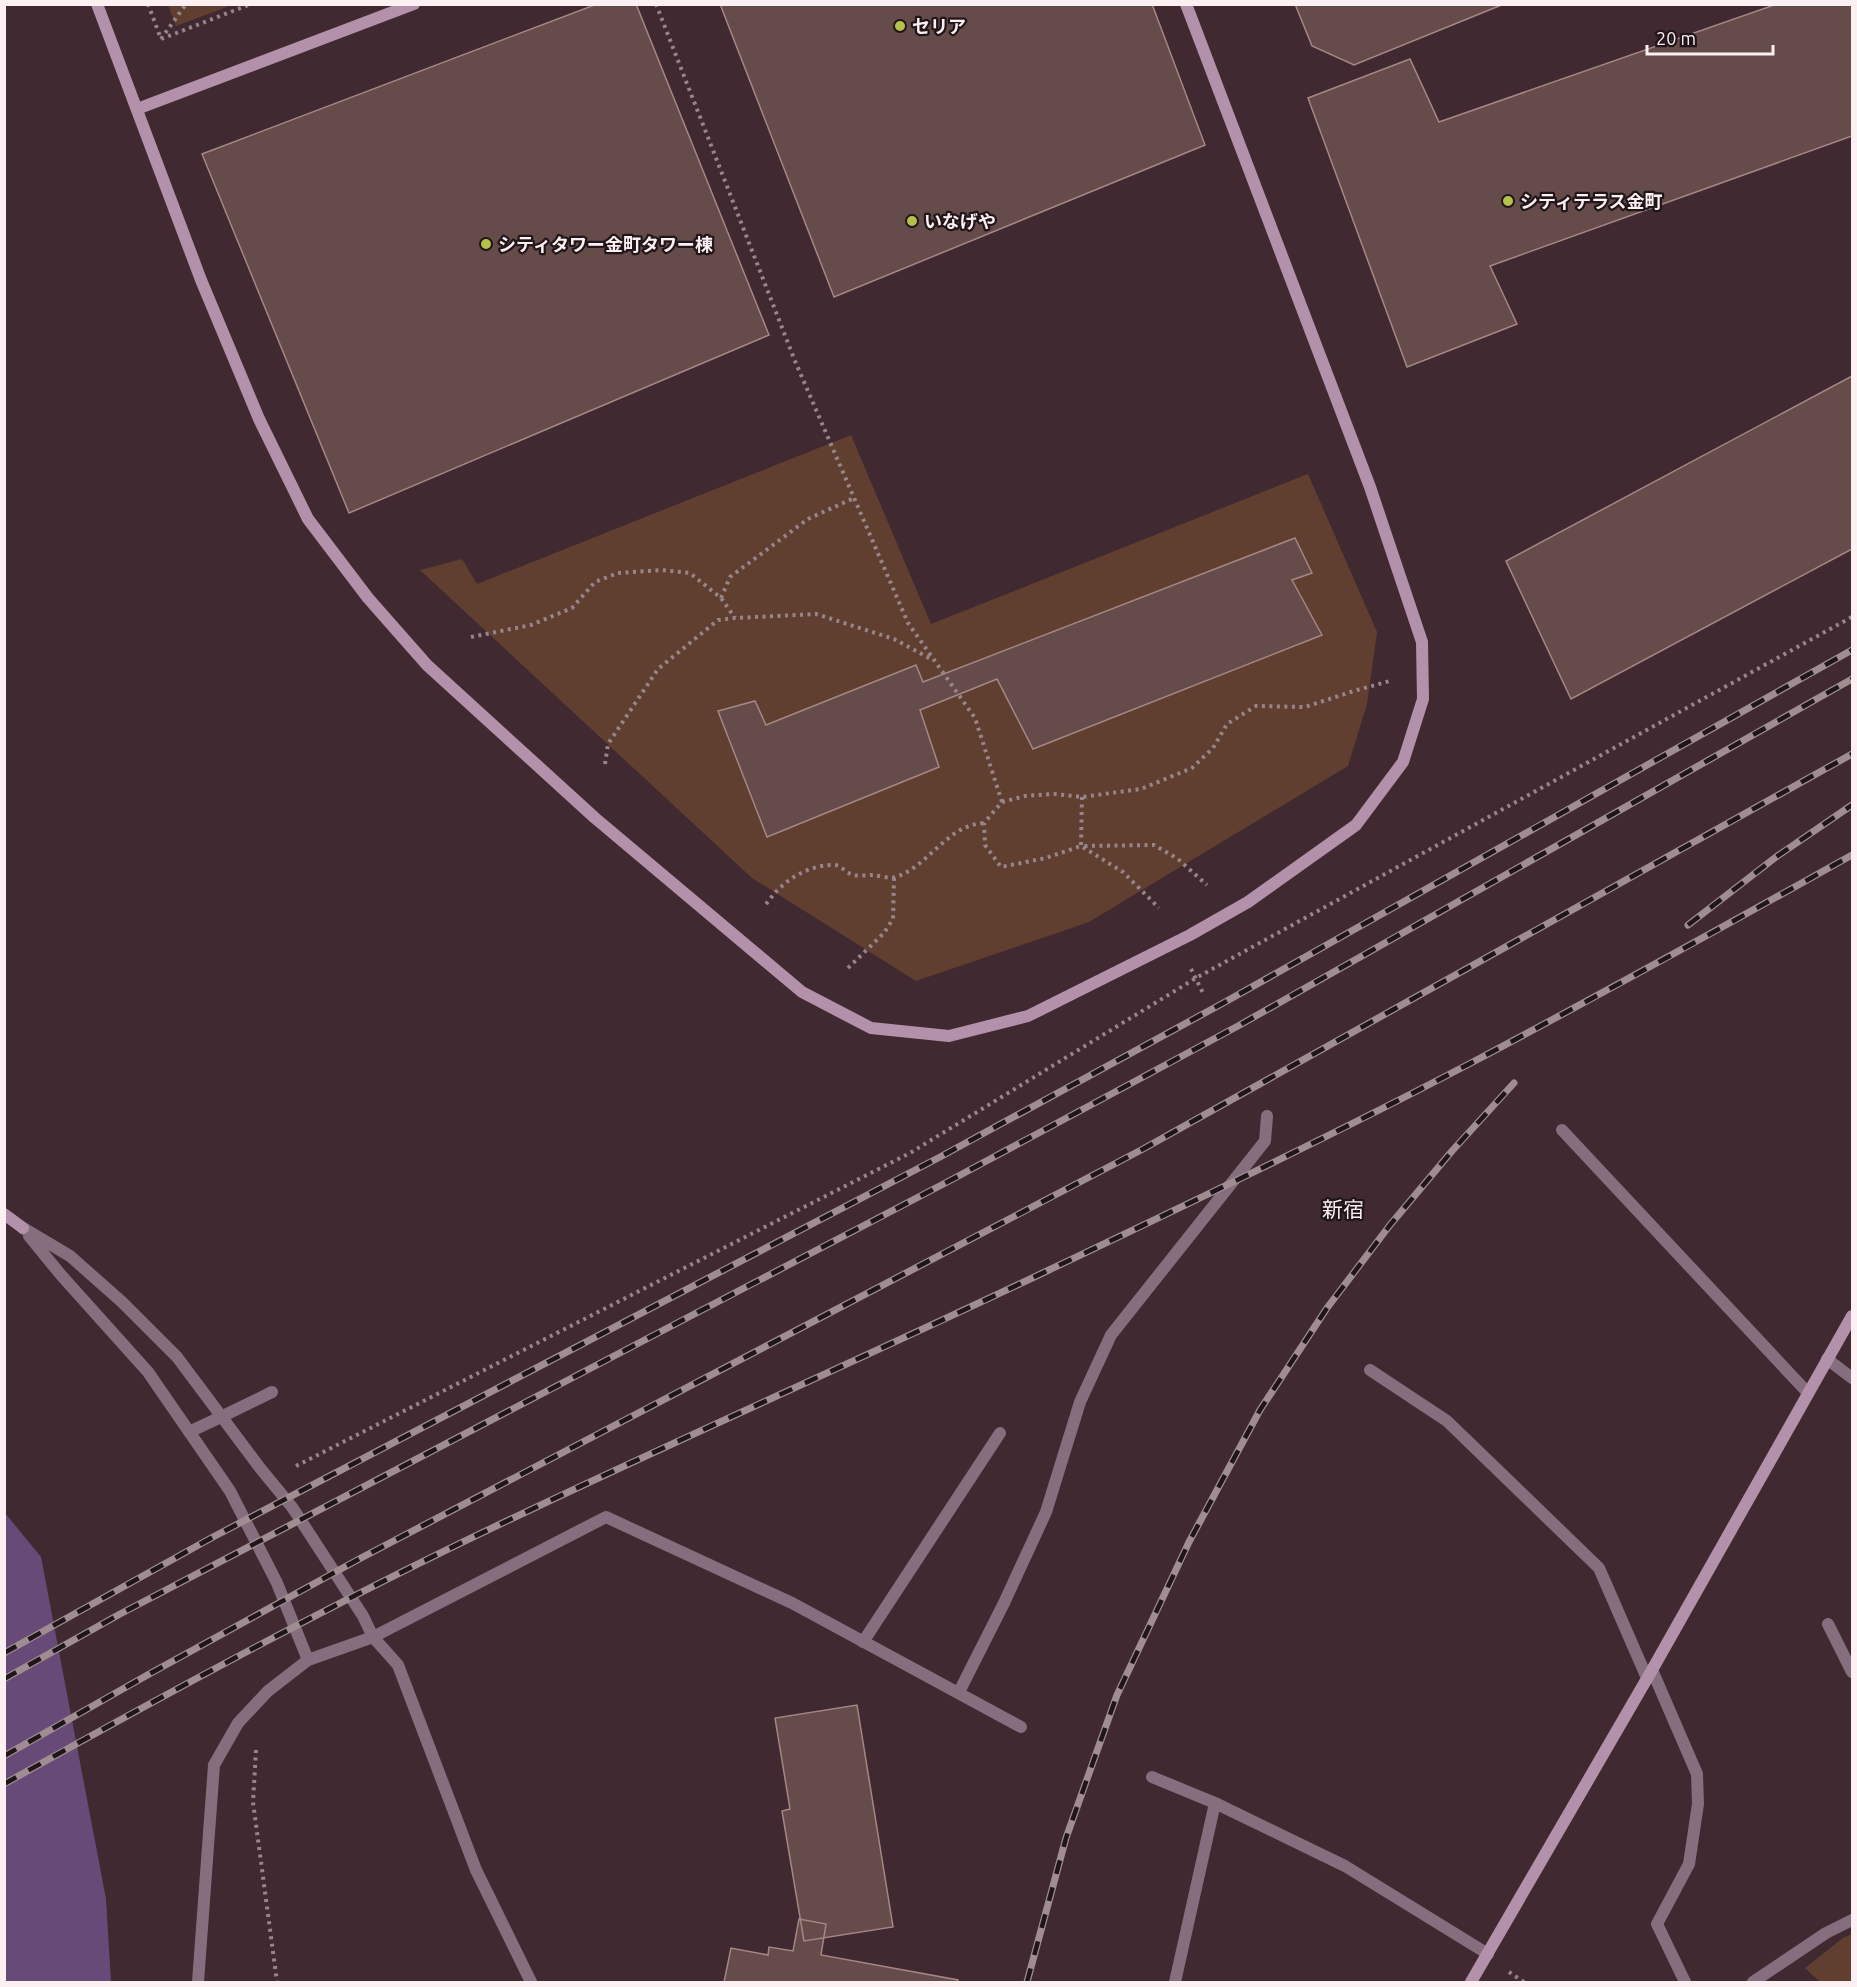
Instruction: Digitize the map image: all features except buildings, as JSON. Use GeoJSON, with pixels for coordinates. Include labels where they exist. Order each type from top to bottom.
{"type":"FeatureCollection","features":[{"type":"Feature","properties":{"kind":"street"},"geometry":{"type":"LineString","coordinates":[[97,4],[201,279],[254,409],[308,519],[368,598],[427,665],[611,833],[802,992],[871,1028],[949,1036],[1028,1016],[1190,935],[1248,902],[1356,825],[1403,762],[1423,699],[1422,642],[1374,498],[1186,4]]}},
{"type":"Feature","properties":{"kind":"street"},"geometry":{"type":"LineString","coordinates":[[137,109],[414,4]]}},
{"type":"Feature","properties":{"kind":"street"},"geometry":{"type":"LineString","coordinates":[[959,1692],[1046,1512],[1080,1402],[1111,1335],[1265,1141],[1267,1116]]}},
{"type":"Feature","properties":{"kind":"street"},"geometry":{"type":"LineString","coordinates":[[1562,1130],[1808,1393]]}},
{"type":"Feature","properties":{"kind":"street"},"geometry":{"type":"LineString","coordinates":[[4,1214],[70,1256],[122,1302],[177,1357],[292,1507],[363,1616],[373,1637],[398,1665],[476,1870],[531,1983]]}},
{"type":"Feature","properties":{"kind":"street"},"geometry":{"type":"LineString","coordinates":[[23,1228],[61,1275],[148,1372],[230,1491],[277,1582],[308,1659]]}},
{"type":"Feature","properties":{"kind":"street"},"geometry":{"type":"LineString","coordinates":[[1471,1983],[1650,1674],[1852,1316]]}},
{"type":"Feature","properties":{"kind":"street"},"geometry":{"type":"LineString","coordinates":[[1827,1359],[1852,1377]]}},
{"type":"Feature","properties":{"kind":"street"},"geometry":{"type":"LineString","coordinates":[[1370,1370],[1447,1421],[1599,1568],[1697,1774],[1698,1804],[1689,1864],[1657,1924],[1684,1983]]}},
{"type":"Feature","properties":{"kind":"street"},"geometry":{"type":"LineString","coordinates":[[189,1432],[272,1392]]}},
{"type":"Feature","properties":{"kind":"street"},"geometry":{"type":"LineString","coordinates":[[863,1642],[1000,1433]]}},
{"type":"Feature","properties":{"kind":"street"},"geometry":{"type":"LineString","coordinates":[[198,1983],[214,1766],[238,1723],[268,1691],[308,1659],[373,1637],[606,1517],[792,1604],[1021,1727]]}},
{"type":"Feature","properties":{"kind":"street"},"geometry":{"type":"LineString","coordinates":[[1828,1624],[1852,1672]]}},
{"type":"Feature","properties":{"kind":"street"},"geometry":{"type":"LineString","coordinates":[[1152,1777],[1215,1803],[1345,1866],[1488,1954]]}},
{"type":"Feature","properties":{"kind":"street"},"geometry":{"type":"LineString","coordinates":[[1175,1983],[1215,1803]]}},
{"type":"Feature","properties":{"kind":"street"},"geometry":{"type":"LineString","coordinates":[[1753,1983],[1826,1933],[1852,1920]]}},
{"type":"Feature","properties":{"kind":"path"},"geometry":{"type":"LineString","coordinates":[[148,4],[161,39]]}},
{"type":"Feature","properties":{"kind":"path"},"geometry":{"type":"LineString","coordinates":[[161,39],[186,4]]}},
{"type":"Feature","properties":{"kind":"path"},"geometry":{"type":"LineString","coordinates":[[161,39],[251,4]]}},
{"type":"Feature","properties":{"kind":"path"},"geometry":{"type":"LineString","coordinates":[[656,4],[795,361],[908,623],[975,718],[1002,802]]}},
{"type":"Feature","properties":{"kind":"path"},"geometry":{"type":"LineString","coordinates":[[721,598],[730,577],[808,519],[854,498]]}},
{"type":"Feature","properties":{"kind":"path"},"geometry":{"type":"LineString","coordinates":[[471,637],[531,625],[572,608],[595,582],[618,573],[661,570],[690,573],[721,598],[735,618]]}},
{"type":"Feature","properties":{"kind":"path"},"geometry":{"type":"LineString","coordinates":[[605,764],[608,744],[658,669],[718,620],[816,614],[894,639],[934,660]]}},
{"type":"Feature","properties":{"kind":"path"},"geometry":{"type":"LineString","coordinates":[[295,1467],[910,1153],[1196,978],[1852,617]]}},
{"type":"Feature","properties":{"kind":"path"},"geometry":{"type":"LineString","coordinates":[[1207,885],[1178,859],[1154,845],[1082,846],[1046,858],[1001,867],[985,845],[984,823],[1002,802],[1035,795],[1054,794],[1082,797],[1141,789],[1192,768],[1213,748],[1227,724],[1256,705],[1305,707],[1390,681]]}},
{"type":"Feature","properties":{"kind":"path"},"geometry":{"type":"LineString","coordinates":[[1082,797],[1082,846]]}},
{"type":"Feature","properties":{"kind":"path"},"geometry":{"type":"LineString","coordinates":[[766,904],[782,885],[802,873],[821,866],[838,865],[852,875],[894,878],[914,867],[936,850],[948,837],[971,824],[984,823]]}},
{"type":"Feature","properties":{"kind":"path"},"geometry":{"type":"LineString","coordinates":[[1082,846],[1123,872],[1159,908]]}},
{"type":"Feature","properties":{"kind":"path"},"geometry":{"type":"LineString","coordinates":[[848,968],[884,933],[893,919],[894,878]]}},
{"type":"Feature","properties":{"kind":"path"},"geometry":{"type":"LineString","coordinates":[[1191,969],[1203,993]]}},
{"type":"Feature","properties":{"kind":"path"},"geometry":{"type":"LineString","coordinates":[[256,1743],[253,1802],[278,1983]]}},
{"type":"Feature","properties":{"kind":"shaded area"},"geometry":{"type":"Polygon","coordinates":[[[168,5],[232,5],[176,26],[168,5]]]}},
{"type":"Feature","properties":{"kind":"shaded area"},"geometry":{"type":"Polygon","coordinates":[[[851,435],[931,624],[1308,474],[1377,632],[1367,704],[1348,766],[1089,922],[916,981],[752,878],[420,570],[462,559],[477,584],[851,435]]]}},
{"type":"Feature","properties":{"kind":"shaded area"},"geometry":{"type":"Polygon","coordinates":[[[5,1513],[41,1557],[106,1899],[111,1982],[5,1982],[5,1513]]]}},
{"type":"Feature","properties":{"kind":"shaded area"},"geometry":{"type":"Polygon","coordinates":[[[1852,1934],[1852,1982],[1820,1982],[1805,1968],[1843,1938],[1852,1934]]]}},
{"type":"Feature","properties":{"kind":"railway"},"geometry":{"type":"LineString","coordinates":[[4,1653],[213,1537],[940,1157],[1225,1002],[1852,650]]}},
{"type":"Feature","properties":{"kind":"railway"},"geometry":{"type":"LineString","coordinates":[[4,1679],[120,1614],[951,1180],[1238,1026],[1852,679]]}},
{"type":"Feature","properties":{"kind":"railway"},"geometry":{"type":"LineString","coordinates":[[4,1756],[361,1558],[1143,1149],[1852,754]]}},
{"type":"Feature","properties":{"kind":"railway"},"geometry":{"type":"LineString","coordinates":[[1688,925],[1776,857],[1852,805]]}},
{"type":"Feature","properties":{"kind":"railway"},"geometry":{"type":"LineString","coordinates":[[4,1784],[256,1647],[447,1550],[578,1487],[1049,1270],[1365,1117],[1565,1013],[1852,855]]}},
{"type":"Feature","properties":{"kind":"railway"},"geometry":{"type":"LineString","coordinates":[[1027,1982],[1066,1838],[1117,1695],[1189,1542],[1260,1410],[1327,1308],[1390,1225],[1452,1151],[1514,1083]]}},
{"type":"Feature","properties":{"kind":"place","name":"セリア"},"geometry":{"type":"Point","coordinates":[900,26]}},
{"type":"Feature","properties":{"kind":"place","name":"シティテラス金町"},"geometry":{"type":"Point","coordinates":[1508,201]}},
{"type":"Feature","properties":{"kind":"place","name":"いなげや"},"geometry":{"type":"Point","coordinates":[912,221]}},
{"type":"Feature","properties":{"kind":"place","name":"シティタワー金町タワー棟"},"geometry":{"type":"Point","coordinates":[486,244]}},
{"type":"Feature","properties":{"kind":"district","name":"新宿"},"geometry":{"type":"Point","coordinates":[1343,1209]}}]}
